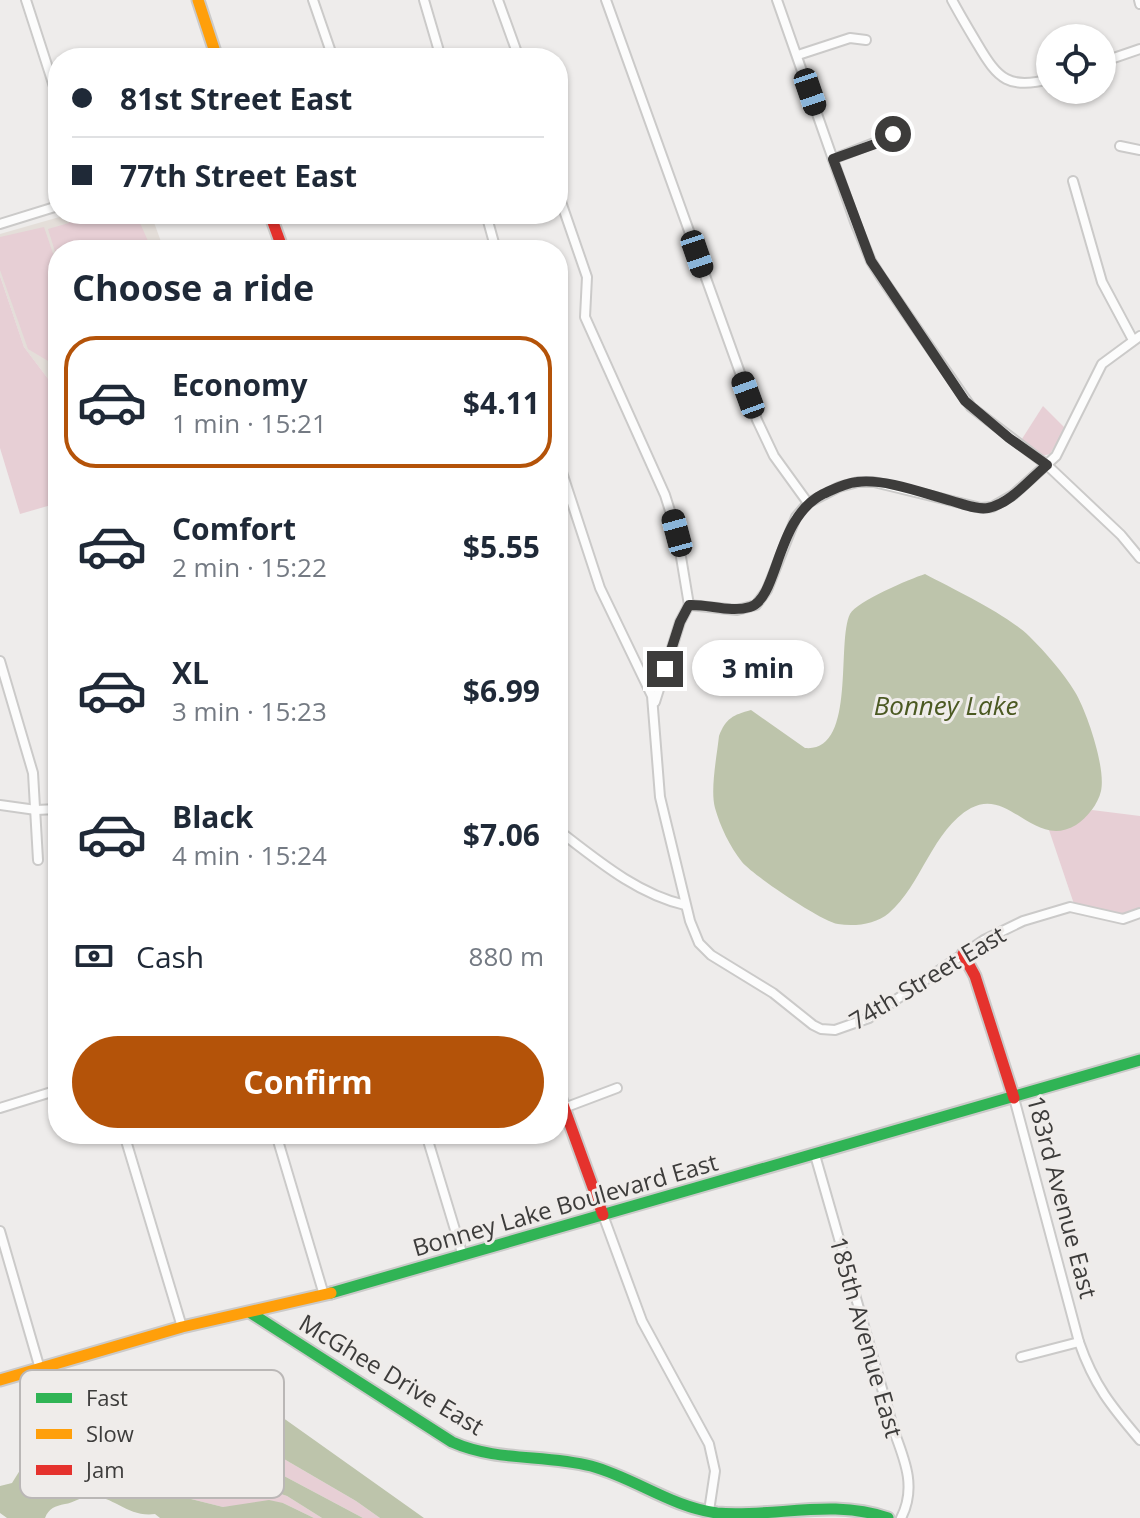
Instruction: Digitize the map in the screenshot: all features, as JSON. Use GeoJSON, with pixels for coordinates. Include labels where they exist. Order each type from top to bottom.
{"type":"FeatureCollection","features":[{"type":"Feature","properties":{"kind":"street"},"geometry":{"type":"LineString","coordinates":[[26,0],[48,68]]}},
{"type":"Feature","properties":{"kind":"street"},"geometry":{"type":"LineString","coordinates":[[198,0],[214,48]]}},
{"type":"Feature","properties":{"kind":"street"},"geometry":{"type":"LineString","coordinates":[[313,0],[330,48]]}},
{"type":"Feature","properties":{"kind":"street"},"geometry":{"type":"LineString","coordinates":[[424,0],[438,48]]}},
{"type":"Feature","properties":{"kind":"street"},"geometry":{"type":"LineString","coordinates":[[498,0],[515,48]]}},
{"type":"Feature","properties":{"kind":"street"},"geometry":{"type":"LineString","coordinates":[[606,0],[757,420],[774,456],[808,503]]}},
{"type":"Feature","properties":{"kind":"street"},"geometry":{"type":"LineString","coordinates":[[777,0],[871,261],[965,401],[1047,465],[1121,535],[1140,558]]}},
{"type":"Feature","properties":{"kind":"street"},"geometry":{"type":"LineString","coordinates":[[952,0],[992,69],[1010,81],[1036,82]]}},
{"type":"Feature","properties":{"kind":"street"},"geometry":{"type":"LineString","coordinates":[[798,55],[850,38],[866,40]]}},
{"type":"Feature","properties":{"kind":"street"},"geometry":{"type":"LineString","coordinates":[[1116,57],[1140,49]]}},
{"type":"Feature","properties":{"kind":"street"},"geometry":{"type":"LineString","coordinates":[[833,159],[889,137],[899,127]]}},
{"type":"Feature","properties":{"kind":"street"},"geometry":{"type":"LineString","coordinates":[[1120,146],[1140,150]]}},
{"type":"Feature","properties":{"kind":"street"},"geometry":{"type":"LineString","coordinates":[[689,605],[737,610],[760,602],[791,526],[808,503],[839,487],[865,481],[988,508],[1013,495],[1047,465],[1062,445],[1102,364],[1137,338],[1102,282],[1073,181]]}},
{"type":"Feature","properties":{"kind":"street"},"geometry":{"type":"LineString","coordinates":[[0,224],[48,209]]}},
{"type":"Feature","properties":{"kind":"street"},"geometry":{"type":"LineString","coordinates":[[568,222],[587,277],[585,317],[665,495],[677,533],[689,605],[676,632],[654,705],[660,797],[682,881],[685,905],[666,901],[617,874],[568,837]]}},
{"type":"Feature","properties":{"kind":"street"},"geometry":{"type":"LineString","coordinates":[[568,490],[600,588],[654,705]]}},
{"type":"Feature","properties":{"kind":"street"},"geometry":{"type":"LineString","coordinates":[[0,661],[33,773],[38,860]]}},
{"type":"Feature","properties":{"kind":"street"},"geometry":{"type":"LineString","coordinates":[[0,805],[48,809]]}},
{"type":"Feature","properties":{"kind":"street","name":"74th Street East"},"geometry":{"type":"LineString","coordinates":[[685,905],[705,951],[773,993],[821,1029],[828,1030],[854,1025],[1007,928],[1061,909],[1087,909],[1123,919],[1140,913]]}},
{"type":"Feature","properties":{"kind":"street","name":"183rd Avenue East"},"geometry":{"type":"LineString","coordinates":[[963,954],[975,976],[1014,1098],[1079,1342],[1099,1389],[1140,1440]]}},
{"type":"Feature","properties":{"kind":"street","name":"Bonney Lake Boulevard East"},"geometry":{"type":"LineString","coordinates":[[36,1370],[182,1327],[324,1295],[463,1256],[1140,1060]]}},
{"type":"Feature","properties":{"kind":"street"},"geometry":{"type":"LineString","coordinates":[[568,1106],[617,1088]]}},
{"type":"Feature","properties":{"kind":"street"},"geometry":{"type":"LineString","coordinates":[[0,1108],[48,1093]]}},
{"type":"Feature","properties":{"kind":"street"},"geometry":{"type":"LineString","coordinates":[[568,1119],[642,1321],[709,1444],[715,1471],[709,1511]]}},
{"type":"Feature","properties":{"kind":"street"},"geometry":{"type":"LineString","coordinates":[[127,1144],[182,1327]]}},
{"type":"Feature","properties":{"kind":"street"},"geometry":{"type":"LineString","coordinates":[[279,1144],[324,1295]]}},
{"type":"Feature","properties":{"kind":"street"},"geometry":{"type":"LineString","coordinates":[[429,1144],[463,1256]]}},
{"type":"Feature","properties":{"kind":"street","name":"185th Avenue East"},"geometry":{"type":"LineString","coordinates":[[815,1155],[907,1467],[909,1489],[901,1518]]}},
{"type":"Feature","properties":{"kind":"street"},"geometry":{"type":"LineString","coordinates":[[0,1231],[40,1369]]}},
{"type":"Feature","properties":{"kind":"street","name":"McGhee Drive East"},"geometry":{"type":"LineString","coordinates":[[251,1313],[461,1447],[494,1456],[592,1466],[672,1503],[709,1511],[742,1514],[861,1509],[888,1518]]}},
{"type":"Feature","properties":{"kind":"street"},"geometry":{"type":"LineString","coordinates":[[1021,1357],[1079,1342]]}},
{"type":"Feature","properties":{"kind":"street","name":"Bonney Lake Boulevard East"},"geometry":{"type":"LineString","coordinates":[[0,1380],[20,1374]]}},
{"type":"Feature","properties":{"kind":"shaded area"},"geometry":{"type":"Polygon","coordinates":[[[48,220],[48,224],[155,224],[160,240],[48,240],[48,379],[24,347],[0,276],[0,234],[48,220]]]}},
{"type":"Feature","properties":{"kind":"shaded area"},"geometry":{"type":"Polygon","coordinates":[[[66,224],[140,224],[148,240],[51,240],[48,229],[66,224]]]}},
{"type":"Feature","properties":{"kind":"shaded area"},"geometry":{"type":"Polygon","coordinates":[[[44,227],[48,240],[48,361],[28,349],[0,270],[0,237],[44,227]]]}},
{"type":"Feature","properties":{"kind":"shaded area"},"geometry":{"type":"Polygon","coordinates":[[[0,276],[24,347],[48,379],[48,506],[20,514],[0,448],[0,276]]]}},
{"type":"Feature","properties":{"kind":"shaded area"},"geometry":{"type":"Polygon","coordinates":[[[1043,406],[1065,428],[1050,454],[1042,456],[1020,442],[1043,406]]]}},
{"type":"Feature","properties":{"kind":"shaded area"},"geometry":{"type":"Polygon","coordinates":[[[1092,810],[1140,816],[1140,908],[1132,912],[1116,913],[1074,904],[1049,830],[1073,825],[1092,810]]]}},
{"type":"Feature","properties":{"kind":"shaded area"},"geometry":{"type":"Polygon","coordinates":[[[284,1459],[380,1518],[363,1518],[284,1476],[284,1459]]]}},
{"type":"Feature","properties":{"kind":"shaded area"},"geometry":{"type":"Polygon","coordinates":[[[284,1495],[322,1518],[314,1518],[283,1503],[223,1507],[187,1498],[284,1498],[284,1495]]]}},
{"type":"Feature","properties":{"kind":"water","name":"Bonney Lake"},"geometry":{"type":"Polygon","coordinates":[[[925,574],[1007,619],[1035,642],[1060,670],[1075,692],[1090,726],[1101,769],[1101,791],[1095,806],[1084,819],[1061,831],[1047,830],[998,805],[985,804],[971,808],[947,829],[910,888],[889,913],[865,924],[838,924],[803,907],[773,887],[749,869],[733,850],[714,801],[719,736],[731,718],[751,710],[805,748],[821,745],[832,733],[838,715],[850,614],[873,597],[925,574]]]}},
{"type":"Feature","properties":{"kind":"water"},"geometry":{"type":"Polygon","coordinates":[[[284,1419],[424,1518],[380,1518],[284,1459],[284,1419]]]}},
{"type":"Feature","properties":{"kind":"water"},"geometry":{"type":"Polygon","coordinates":[[[20,1470],[20,1498],[83,1498],[55,1507],[45,1518],[7,1518],[0,1513],[0,1486],[12,1483],[20,1470]]]}},
{"type":"Feature","properties":{"kind":"water"},"geometry":{"type":"Polygon","coordinates":[[[284,1476],[363,1518],[322,1518],[284,1495],[284,1476]]]}},
{"type":"Feature","properties":{"kind":"water"},"geometry":{"type":"Polygon","coordinates":[[[102,1498],[187,1498],[223,1507],[269,1500],[283,1503],[314,1518],[160,1518],[155,1514],[137,1513],[102,1498]]]}},
{"type":"Feature","properties":{"kind":"traffic: fast"},"geometry":{"type":"LineString","coordinates":[[331,1293],[1140,1060]]}},
{"type":"Feature","properties":{"kind":"traffic: fast"},"geometry":{"type":"LineString","coordinates":[[251,1313],[452,1442],[469,1448],[591,1466],[684,1505],[717,1513],[845,1509],[888,1518]]}},
{"type":"Feature","properties":{"kind":"traffic: slow"},"geometry":{"type":"LineString","coordinates":[[198,0],[214,48]]}},
{"type":"Feature","properties":{"kind":"traffic: slow"},"geometry":{"type":"LineString","coordinates":[[34,1370],[182,1327],[331,1293]]}},
{"type":"Feature","properties":{"kind":"traffic: slow"},"geometry":{"type":"LineString","coordinates":[[0,1380],[20,1374]]}},
{"type":"Feature","properties":{"kind":"traffic: jam"},"geometry":{"type":"LineString","coordinates":[[274,224],[279,240]]}},
{"type":"Feature","properties":{"kind":"traffic: jam"},"geometry":{"type":"LineString","coordinates":[[963,954],[975,976],[1014,1098]]}},
{"type":"Feature","properties":{"kind":"traffic: jam"},"geometry":{"type":"LineString","coordinates":[[568,1119],[603,1215]]}},
{"type":"Feature","properties":{"kind":"route"},"geometry":{"type":"LineString","coordinates":[[665,669],[680,622],[689,605],[737,610],[760,602],[796,517],[808,503],[820,496],[851,483],[865,481],[988,508],[1013,495],[1047,465],[965,401],[871,261],[833,159],[893,134]]}}]}
